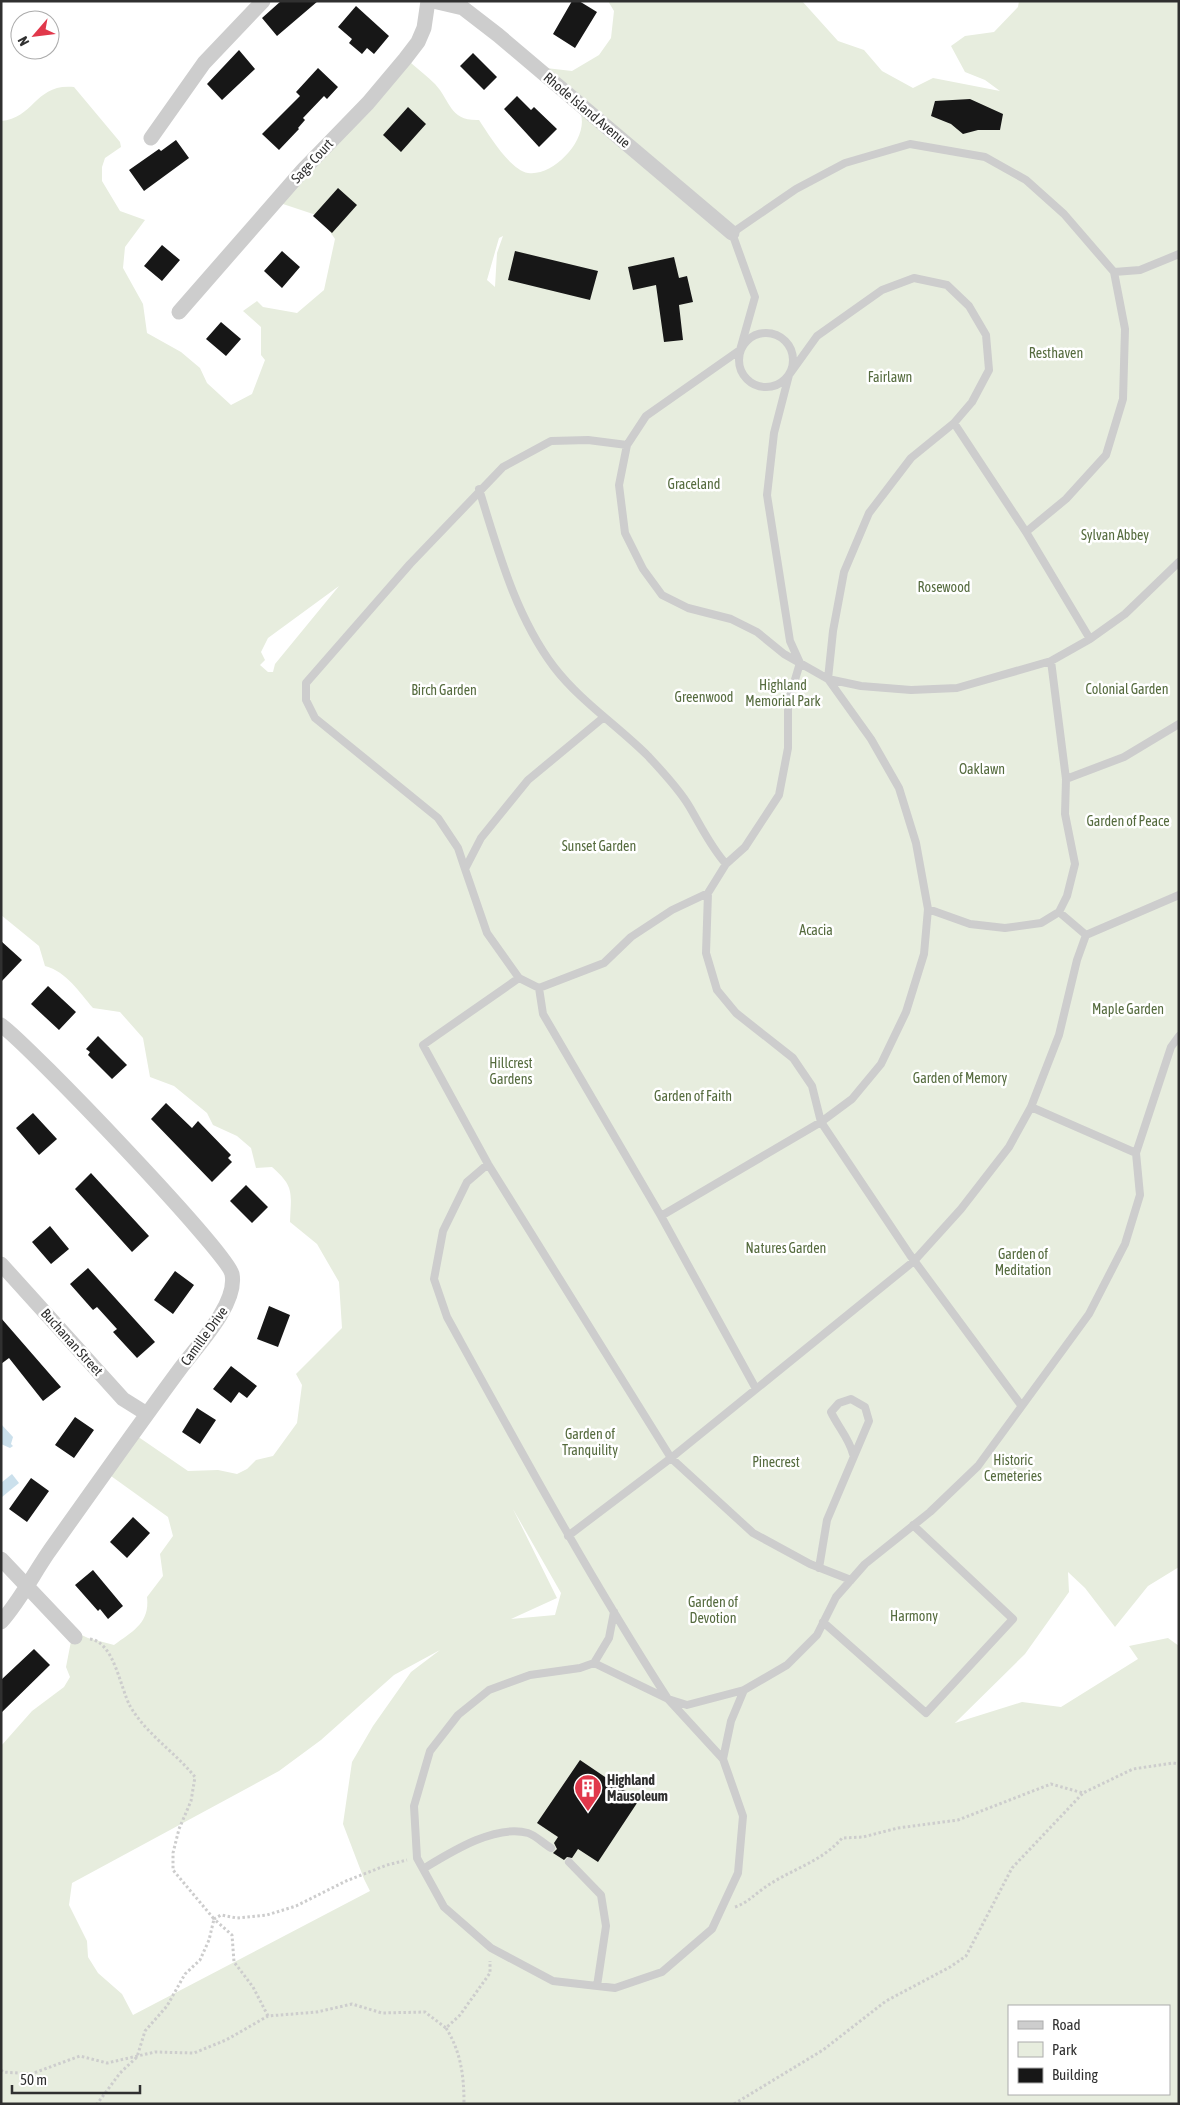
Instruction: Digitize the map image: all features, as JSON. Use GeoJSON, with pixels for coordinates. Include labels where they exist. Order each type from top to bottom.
{"type":"FeatureCollection","features":[{"type":"Feature","properties":{"kind":"street"},"geometry":{"type":"LineString","coordinates":[[151,138],[204,63],[263,1]]}},
{"type":"Feature","properties":{"kind":"street","name":"Sage Court"},"geometry":{"type":"LineString","coordinates":[[180,312],[303,170],[368,103],[418,42],[424,28],[428,1]]}},
{"type":"Feature","properties":{"kind":"street","name":"Rhode Island Avenue"},"geometry":{"type":"LineString","coordinates":[[433,1],[463,8],[498,35],[732,233]]}},
{"type":"Feature","properties":{"kind":"street","name":"Camille Drive"},"geometry":{"type":"LineString","coordinates":[[1,1025],[63,1084],[188,1218],[225,1261],[232,1273],[232,1284],[227,1306],[147,1414],[1,1622]]}},
{"type":"Feature","properties":{"kind":"street","name":"Buchanan Street"},"geometry":{"type":"LineString","coordinates":[[1,1264],[123,1399],[147,1414]]}},
{"type":"Feature","properties":{"kind":"street"},"geometry":{"type":"LineString","coordinates":[[1,1559],[75,1637]]}},
{"type":"Feature","properties":{"kind":"lane"},"geometry":{"type":"LineString","coordinates":[[661,1216],[821,1122],[852,1099],[881,1064],[906,1012],[924,954],[928,909],[916,843],[899,788],[871,739],[828,679],[833,631],[844,572],[869,514],[911,458],[954,423],[972,402],[989,370],[986,335],[969,306],[947,284],[914,278],[882,290],[817,336],[789,375],[776,386],[767,387],[750,382],[740,368],[740,350],[755,297],[732,233],[796,189],[845,162],[910,144],[985,157],[1026,180],[1064,214],[1114,272],[1125,329],[1123,399],[1106,455],[1066,499],[1026,532]]}},
{"type":"Feature","properties":{"kind":"lane"},"geometry":{"type":"LineString","coordinates":[[1114,272],[1140,270],[1179,254]]}},
{"type":"Feature","properties":{"kind":"lane"},"geometry":{"type":"LineString","coordinates":[[1021,1405],[914,1261],[821,1122],[812,1086],[793,1058],[736,1013],[717,990],[706,953],[708,893],[726,864],[745,847],[779,795],[788,748],[788,703],[800,664],[790,641],[767,495],[774,433],[793,366],[791,348],[778,335],[770,332],[752,336],[740,350],[646,416],[627,446],[619,485],[625,532],[642,569],[662,595],[688,608],[731,619],[757,632],[784,654],[800,664],[828,679],[862,686],[895,689],[957,688],[1051,662],[1090,639],[1125,614],[1179,562]]}},
{"type":"Feature","properties":{"kind":"lane"},"geometry":{"type":"LineString","coordinates":[[954,423],[1026,532],[1090,639]]}},
{"type":"Feature","properties":{"kind":"lane"},"geometry":{"type":"LineString","coordinates":[[627,446],[588,440],[551,441],[503,467],[479,489],[306,683],[306,700],[315,718],[438,818],[458,848],[487,933],[519,978],[539,988],[604,963],[632,936],[672,910],[708,893]]}},
{"type":"Feature","properties":{"kind":"lane"},"geometry":{"type":"LineString","coordinates":[[479,489],[498,551],[528,626],[555,668],[604,717],[648,756],[688,804],[712,848],[726,864]]}},
{"type":"Feature","properties":{"kind":"lane"},"geometry":{"type":"LineString","coordinates":[[928,909],[970,924],[1005,928],[1041,923],[1059,912],[1067,896],[1075,864],[1065,814],[1066,779],[1051,662]]}},
{"type":"Feature","properties":{"kind":"lane"},"geometry":{"type":"LineString","coordinates":[[465,869],[481,838],[528,780],[604,717]]}},
{"type":"Feature","properties":{"kind":"lane"},"geometry":{"type":"LineString","coordinates":[[1066,779],[1124,757],[1179,724]]}},
{"type":"Feature","properties":{"kind":"lane"},"geometry":{"type":"LineString","coordinates":[[568,1536],[671,1458],[755,1387],[914,1261],[961,1208],[1010,1146],[1032,1107],[1059,1035],[1077,960],[1086,935],[1179,895]]}},
{"type":"Feature","properties":{"kind":"lane"},"geometry":{"type":"LineString","coordinates":[[1059,912],[1086,935]]}},
{"type":"Feature","properties":{"kind":"lane"},"geometry":{"type":"LineString","coordinates":[[519,978],[423,1044],[488,1164],[671,1458],[753,1533],[820,1568],[851,1580]]}},
{"type":"Feature","properties":{"kind":"lane"},"geometry":{"type":"LineString","coordinates":[[539,988],[543,1014],[661,1216],[755,1387]]}},
{"type":"Feature","properties":{"kind":"lane"},"geometry":{"type":"LineString","coordinates":[[594,1663],[668,1699],[687,1705],[744,1690],[787,1665],[817,1635],[836,1597],[866,1564],[913,1525],[978,1466],[1089,1314],[1125,1244],[1140,1195],[1136,1153],[1171,1047],[1179,1036]]}},
{"type":"Feature","properties":{"kind":"lane"},"geometry":{"type":"LineString","coordinates":[[1032,1107],[1136,1153]]}},
{"type":"Feature","properties":{"kind":"lane"},"geometry":{"type":"LineString","coordinates":[[488,1164],[467,1182],[443,1232],[434,1279],[447,1317],[568,1536],[668,1699],[723,1759],[743,1816],[738,1873],[712,1929],[662,1972],[615,1988],[553,1981],[491,1948],[444,1908],[417,1858],[414,1806],[430,1750],[458,1715],[489,1690],[530,1675],[580,1668],[594,1663],[608,1638],[614,1612]]}},
{"type":"Feature","properties":{"kind":"lane"},"geometry":{"type":"LineString","coordinates":[[820,1568],[827,1520],[853,1454],[869,1421],[865,1408],[851,1399],[839,1403],[831,1412],[838,1426],[850,1440],[853,1454]]}},
{"type":"Feature","properties":{"kind":"lane"},"geometry":{"type":"LineString","coordinates":[[823,1622],[926,1713],[1012,1619],[913,1525]]}},
{"type":"Feature","properties":{"kind":"lane"},"geometry":{"type":"LineString","coordinates":[[723,1759],[731,1722],[744,1690]]}},
{"type":"Feature","properties":{"kind":"lane"},"geometry":{"type":"LineString","coordinates":[[424,1869],[455,1850],[495,1833],[529,1833],[550,1848]]}},
{"type":"Feature","properties":{"kind":"lane"},"geometry":{"type":"LineString","coordinates":[[569,1862],[601,1895],[606,1926],[597,1986]]}},
{"type":"Feature","properties":{"kind":"path"},"geometry":{"type":"LineString","coordinates":[[75,1637],[96,1640],[113,1659],[119,1683],[131,1707],[156,1739],[180,1759],[195,1778],[191,1801],[179,1829],[173,1853],[174,1870],[214,1919],[232,1935],[234,1962],[253,1987],[268,2016]]}},
{"type":"Feature","properties":{"kind":"path"},"geometry":{"type":"LineString","coordinates":[[734,2104],[823,2050],[886,2001],[950,1967],[966,1956],[1012,1868],[1083,1793],[1133,1769],[1174,1763],[1179,1764]]}},
{"type":"Feature","properties":{"kind":"path"},"geometry":{"type":"LineString","coordinates":[[720,1912],[744,1904],[765,1887],[832,1849],[842,1838],[863,1837],[898,1828],[958,1820],[1051,1784],[1083,1793]]}},
{"type":"Feature","properties":{"kind":"path"},"geometry":{"type":"LineString","coordinates":[[97,2104],[120,2073],[137,2057],[145,2031],[167,2006],[185,1974],[200,1960],[209,1940],[214,1919],[221,1915],[237,1918],[267,1915],[296,1906],[346,1881],[379,1868],[417,1858]]}},
{"type":"Feature","properties":{"kind":"path"},"geometry":{"type":"LineString","coordinates":[[446,2028],[460,2015],[490,1973],[491,1948]]}},
{"type":"Feature","properties":{"kind":"path"},"geometry":{"type":"LineString","coordinates":[[1,2070],[3,2072],[31,2074],[80,2056],[107,2063],[155,2052],[194,2053],[226,2040],[268,2016],[317,2012],[352,2004],[382,2013],[425,2012],[446,2028],[456,2045],[460,2060],[464,2079],[464,2104]]}},
{"type":"Feature","properties":{"kind":"green space"},"geometry":{"type":"Polygon","coordinates":[[[608,1],[802,1],[838,41],[864,50],[882,71],[913,88],[933,78],[1000,91],[985,80],[965,72],[951,46],[965,36],[994,32],[1018,7],[1019,1],[1179,1],[1179,1567],[1148,1586],[1115,1627],[1085,1588],[1068,1572],[1069,1592],[1025,1654],[955,1723],[1022,1702],[1061,1707],[1138,1659],[1129,1646],[1168,1638],[1179,1646],[1179,2104],[1,2104],[1,1746],[32,1711],[64,1687],[70,1677],[66,1667],[73,1631],[88,1638],[114,1645],[139,1626],[146,1614],[147,1597],[163,1576],[160,1554],[173,1536],[168,1517],[111,1476],[137,1436],[188,1471],[218,1470],[237,1474],[247,1469],[256,1460],[273,1456],[297,1423],[302,1385],[296,1374],[342,1328],[339,1282],[317,1244],[290,1222],[291,1197],[285,1180],[272,1167],[256,1168],[251,1148],[237,1136],[213,1125],[207,1113],[174,1086],[150,1077],[143,1038],[120,1012],[93,1008],[66,978],[45,966],[39,946],[1,915],[1,121],[12,119],[21,114],[51,90],[61,87],[74,87],[120,142],[121,147],[105,158],[102,167],[102,181],[120,211],[145,220],[125,247],[123,268],[143,304],[147,333],[181,352],[200,368],[207,383],[231,405],[252,394],[265,360],[261,355],[261,327],[243,311],[257,301],[263,307],[297,313],[324,290],[335,239],[319,216],[280,203],[411,63],[435,84],[456,114],[469,119],[479,120],[494,143],[514,166],[528,173],[538,173],[558,163],[566,155],[574,145],[582,125],[579,111],[546,68],[572,71],[599,55],[611,38],[614,11],[608,1]],[[503,236],[499,238],[487,280],[495,287],[497,253],[503,236]],[[339,586],[268,638],[261,652],[265,660],[260,665],[268,672],[273,672],[275,664],[339,586]],[[513,1509],[557,1598],[511,1619],[555,1615],[561,1593],[513,1509]],[[440,1650],[394,1675],[321,1740],[279,1771],[72,1883],[69,1905],[87,1941],[88,1957],[98,1973],[122,1994],[133,2015],[370,1891],[343,1824],[352,1762],[373,1726],[411,1672],[440,1650]]]}},
{"type":"Feature","properties":{"kind":"water"},"geometry":{"type":"Polygon","coordinates":[[[1,1424],[13,1437],[11,1444],[13,1446],[10,1448],[1,1444],[1,1424]]]}},
{"type":"Feature","properties":{"kind":"water"},"geometry":{"type":"Polygon","coordinates":[[[12,1474],[19,1483],[2,1497],[1,1483],[12,1474]]]}},
{"type":"Feature","properties":{"kind":"building"},"geometry":{"type":"Polygon","coordinates":[[[281,1],[318,1],[277,36],[262,18],[281,1]]]}},
{"type":"Feature","properties":{"kind":"building"},"geometry":{"type":"Polygon","coordinates":[[[572,1],[579,1],[597,12],[575,48],[553,34],[572,1]]]}},
{"type":"Feature","properties":{"kind":"building"},"geometry":{"type":"Polygon","coordinates":[[[356,6],[389,36],[374,54],[367,48],[362,54],[349,43],[352,39],[338,27],[356,6]]]}},
{"type":"Feature","properties":{"kind":"building"},"geometry":{"type":"Polygon","coordinates":[[[239,50],[255,69],[222,100],[207,84],[239,50]]]}},
{"type":"Feature","properties":{"kind":"building"},"geometry":{"type":"Polygon","coordinates":[[[473,53],[497,77],[484,90],[460,66],[473,53]]]}},
{"type":"Feature","properties":{"kind":"building"},"geometry":{"type":"Polygon","coordinates":[[[318,68],[338,87],[327,99],[324,96],[303,118],[305,120],[299,129],[279,150],[262,134],[300,96],[296,92],[318,68]]]}},
{"type":"Feature","properties":{"kind":"building"},"geometry":{"type":"Polygon","coordinates":[[[517,96],[531,110],[534,107],[557,129],[539,147],[504,109],[517,96]]]}},
{"type":"Feature","properties":{"kind":"building"},"geometry":{"type":"Polygon","coordinates":[[[970,99],[1003,114],[1000,130],[978,130],[963,134],[951,124],[931,116],[935,101],[970,99]]]}},
{"type":"Feature","properties":{"kind":"building"},"geometry":{"type":"Polygon","coordinates":[[[408,107],[426,124],[401,152],[383,135],[408,107]]]}},
{"type":"Feature","properties":{"kind":"building"},"geometry":{"type":"Polygon","coordinates":[[[176,140],[189,158],[144,191],[129,170],[159,149],[161,151],[176,140]]]}},
{"type":"Feature","properties":{"kind":"building"},"geometry":{"type":"Polygon","coordinates":[[[338,188],[357,205],[332,233],[313,216],[338,188]]]}},
{"type":"Feature","properties":{"kind":"building"},"geometry":{"type":"Polygon","coordinates":[[[162,245],[180,260],[162,281],[144,266],[162,245]]]}},
{"type":"Feature","properties":{"kind":"building"},"geometry":{"type":"Polygon","coordinates":[[[282,251],[300,267],[282,288],[264,271],[282,251]]]}},
{"type":"Feature","properties":{"kind":"building"},"geometry":{"type":"Polygon","coordinates":[[[515,251],[598,271],[590,300],[508,280],[515,251]]]}},
{"type":"Feature","properties":{"kind":"building"},"geometry":{"type":"Polygon","coordinates":[[[674,257],[679,278],[687,276],[693,302],[679,305],[683,340],[664,342],[656,285],[633,290],[628,267],[674,257]]]}},
{"type":"Feature","properties":{"kind":"building"},"geometry":{"type":"Polygon","coordinates":[[[221,322],[241,339],[226,356],[206,339],[221,322]]]}},
{"type":"Feature","properties":{"kind":"building"},"geometry":{"type":"Polygon","coordinates":[[[1,941],[22,960],[1,982],[1,941]]]}},
{"type":"Feature","properties":{"kind":"building"},"geometry":{"type":"Polygon","coordinates":[[[48,986],[76,1012],[59,1030],[31,1004],[48,986]]]}},
{"type":"Feature","properties":{"kind":"building"},"geometry":{"type":"Polygon","coordinates":[[[98,1036],[127,1065],[112,1079],[88,1055],[90,1052],[86,1049],[98,1036]]]}},
{"type":"Feature","properties":{"kind":"building"},"geometry":{"type":"Polygon","coordinates":[[[166,1103],[192,1128],[198,1121],[231,1155],[228,1158],[232,1162],[212,1182],[151,1119],[166,1103]]]}},
{"type":"Feature","properties":{"kind":"building"},"geometry":{"type":"Polygon","coordinates":[[[33,1113],[57,1139],[39,1155],[16,1128],[33,1113]]]}},
{"type":"Feature","properties":{"kind":"building"},"geometry":{"type":"Polygon","coordinates":[[[91,1173],[149,1236],[132,1252],[75,1189],[91,1173]]]}},
{"type":"Feature","properties":{"kind":"building"},"geometry":{"type":"Polygon","coordinates":[[[246,1185],[268,1207],[252,1223],[230,1201],[246,1185]]]}},
{"type":"Feature","properties":{"kind":"building"},"geometry":{"type":"Polygon","coordinates":[[[50,1226],[69,1249],[51,1264],[32,1242],[50,1226]]]}},
{"type":"Feature","properties":{"kind":"building"},"geometry":{"type":"Polygon","coordinates":[[[88,1268],[155,1342],[137,1358],[113,1332],[117,1329],[97,1307],[93,1310],[70,1284],[88,1268]]]}},
{"type":"Feature","properties":{"kind":"building"},"geometry":{"type":"Polygon","coordinates":[[[175,1271],[194,1285],[173,1314],[154,1300],[175,1271]]]}},
{"type":"Feature","properties":{"kind":"building"},"geometry":{"type":"Polygon","coordinates":[[[269,1306],[290,1315],[278,1347],[257,1339],[269,1306]]]}},
{"type":"Feature","properties":{"kind":"building"},"geometry":{"type":"Polygon","coordinates":[[[1,1318],[61,1387],[43,1401],[9,1358],[1,1364],[1,1318]]]}},
{"type":"Feature","properties":{"kind":"building"},"geometry":{"type":"Polygon","coordinates":[[[231,1366],[257,1386],[247,1398],[239,1392],[231,1403],[213,1389],[231,1366]]]}},
{"type":"Feature","properties":{"kind":"building"},"geometry":{"type":"Polygon","coordinates":[[[197,1408],[216,1420],[200,1444],[182,1432],[197,1408]]]}},
{"type":"Feature","properties":{"kind":"building"},"geometry":{"type":"Polygon","coordinates":[[[75,1417],[94,1430],[74,1458],[55,1445],[75,1417]]]}},
{"type":"Feature","properties":{"kind":"building"},"geometry":{"type":"Polygon","coordinates":[[[31,1478],[49,1491],[27,1522],[9,1509],[31,1478]]]}},
{"type":"Feature","properties":{"kind":"building"},"geometry":{"type":"Polygon","coordinates":[[[133,1517],[150,1533],[127,1558],[110,1542],[133,1517]]]}},
{"type":"Feature","properties":{"kind":"building"},"geometry":{"type":"Polygon","coordinates":[[[93,1570],[123,1606],[108,1619],[100,1609],[98,1611],[75,1585],[93,1570]]]}},
{"type":"Feature","properties":{"kind":"building"},"geometry":{"type":"Polygon","coordinates":[[[34,1649],[50,1665],[1,1713],[1,1680],[34,1649]]]}},
{"type":"Feature","properties":{"kind":"building","name":"Highland Mausoleum"},"geometry":{"type":"Polygon","coordinates":[[[580,1760],[639,1800],[598,1862],[578,1849],[572,1858],[567,1857],[564,1860],[553,1853],[557,1849],[554,1843],[558,1837],[537,1823],[580,1760]]]}},
{"type":"Feature","properties":{"kind":"place","name":"Highland Mausoleum"},"geometry":{"type":"Point","coordinates":[588,1812]}},
{"type":"Feature","properties":{"kind":"park label","name":"Resthaven"},"geometry":{"type":"Point","coordinates":[1056,353]}},
{"type":"Feature","properties":{"kind":"park label","name":"Fairlawn"},"geometry":{"type":"Point","coordinates":[890,377]}},
{"type":"Feature","properties":{"kind":"park label","name":"Graceland"},"geometry":{"type":"Point","coordinates":[694,484]}},
{"type":"Feature","properties":{"kind":"park label","name":"Sylvan Abbey"},"geometry":{"type":"Point","coordinates":[1115,535]}},
{"type":"Feature","properties":{"kind":"park label","name":"Rosewood"},"geometry":{"type":"Point","coordinates":[944,587]}},
{"type":"Feature","properties":{"kind":"park label","name":"Colonial Garden"},"geometry":{"type":"Point","coordinates":[1127,689]}},
{"type":"Feature","properties":{"kind":"park label","name":"Birch Garden"},"geometry":{"type":"Point","coordinates":[444,690]}},
{"type":"Feature","properties":{"kind":"park label","name":"Highland Memorial Park"},"geometry":{"type":"Point","coordinates":[783,694]}},
{"type":"Feature","properties":{"kind":"park label","name":"Greenwood"},"geometry":{"type":"Point","coordinates":[704,697]}},
{"type":"Feature","properties":{"kind":"park label","name":"Oaklawn"},"geometry":{"type":"Point","coordinates":[982,769]}},
{"type":"Feature","properties":{"kind":"park label","name":"Garden of Peace"},"geometry":{"type":"Point","coordinates":[1128,821]}},
{"type":"Feature","properties":{"kind":"park label","name":"Sunset Garden"},"geometry":{"type":"Point","coordinates":[599,846]}},
{"type":"Feature","properties":{"kind":"park label","name":"Acacia"},"geometry":{"type":"Point","coordinates":[816,930]}},
{"type":"Feature","properties":{"kind":"park label","name":"Maple Garden"},"geometry":{"type":"Point","coordinates":[1128,1009]}},
{"type":"Feature","properties":{"kind":"park label","name":"Hillcrest Gardens"},"geometry":{"type":"Point","coordinates":[511,1072]}},
{"type":"Feature","properties":{"kind":"park label","name":"Garden of Memory"},"geometry":{"type":"Point","coordinates":[960,1078]}},
{"type":"Feature","properties":{"kind":"park label","name":"Garden of Faith"},"geometry":{"type":"Point","coordinates":[693,1096]}},
{"type":"Feature","properties":{"kind":"park label","name":"Natures Garden"},"geometry":{"type":"Point","coordinates":[786,1248]}},
{"type":"Feature","properties":{"kind":"park label","name":"Garden of Meditation"},"geometry":{"type":"Point","coordinates":[1023,1262]}},
{"type":"Feature","properties":{"kind":"park label","name":"Garden of Tranquility"},"geometry":{"type":"Point","coordinates":[590,1442]}},
{"type":"Feature","properties":{"kind":"park label","name":"Pinecrest"},"geometry":{"type":"Point","coordinates":[776,1462]}},
{"type":"Feature","properties":{"kind":"park label","name":"Historic Cemeteries"},"geometry":{"type":"Point","coordinates":[1013,1468]}},
{"type":"Feature","properties":{"kind":"park label","name":"Garden of Devotion"},"geometry":{"type":"Point","coordinates":[713,1610]}},
{"type":"Feature","properties":{"kind":"park label","name":"Harmony"},"geometry":{"type":"Point","coordinates":[914,1616]}}]}
